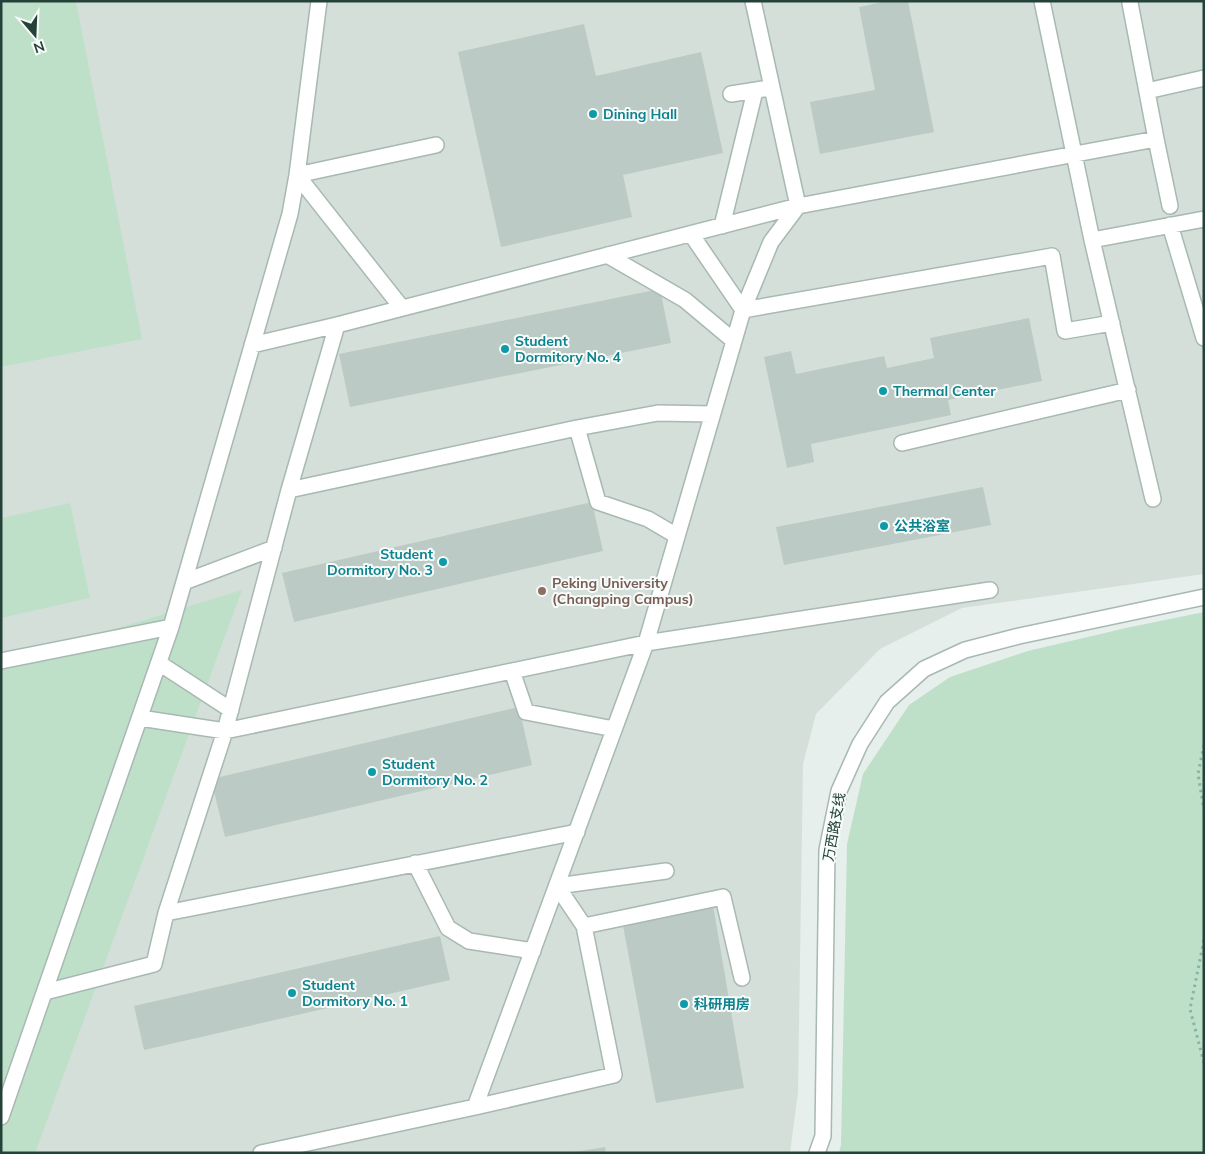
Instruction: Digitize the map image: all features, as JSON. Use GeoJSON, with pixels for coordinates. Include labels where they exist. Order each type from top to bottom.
{"type":"FeatureCollection","features":[{"type":"Feature","properties":{"kind":"street"},"geometry":{"type":"LineString","coordinates":[[1,1118],[171,627],[290,214],[297,175],[318,1]]}},
{"type":"Feature","properties":{"kind":"street"},"geometry":{"type":"LineString","coordinates":[[475,1107],[646,643],[743,310],[771,242],[798,206],[753,1]]}},
{"type":"Feature","properties":{"kind":"street"},"geometry":{"type":"LineString","coordinates":[[1042,1],[1092,240],[1153,499]]}},
{"type":"Feature","properties":{"kind":"street"},"geometry":{"type":"LineString","coordinates":[[1130,3],[1170,206]]}},
{"type":"Feature","properties":{"kind":"street"},"geometry":{"type":"LineString","coordinates":[[1147,91],[1204,78]]}},
{"type":"Feature","properties":{"kind":"street"},"geometry":{"type":"LineString","coordinates":[[731,94],[772,88]]}},
{"type":"Feature","properties":{"kind":"street"},"geometry":{"type":"LineString","coordinates":[[722,226],[755,91]]}},
{"type":"Feature","properties":{"kind":"street"},"geometry":{"type":"LineString","coordinates":[[252,345],[798,206],[1156,139]]}},
{"type":"Feature","properties":{"kind":"street"},"geometry":{"type":"LineString","coordinates":[[297,175],[436,145]]}},
{"type":"Feature","properties":{"kind":"street"},"geometry":{"type":"LineString","coordinates":[[297,175],[402,308]]}},
{"type":"Feature","properties":{"kind":"street"},"geometry":{"type":"LineString","coordinates":[[1092,240],[1204,219]]}},
{"type":"Feature","properties":{"kind":"street"},"geometry":{"type":"LineString","coordinates":[[1170,225],[1204,338]]}},
{"type":"Feature","properties":{"kind":"street"},"geometry":{"type":"LineString","coordinates":[[690,234],[743,310]]}},
{"type":"Feature","properties":{"kind":"street"},"geometry":{"type":"LineString","coordinates":[[607,255],[686,300],[734,341]]}},
{"type":"Feature","properties":{"kind":"street"},"geometry":{"type":"LineString","coordinates":[[743,310],[1052,256],[1065,331],[1112,323]]}},
{"type":"Feature","properties":{"kind":"street"},"geometry":{"type":"LineString","coordinates":[[45,992],[154,964],[166,913],[225,731],[289,490],[337,324]]}},
{"type":"Feature","properties":{"kind":"street"},"geometry":{"type":"LineString","coordinates":[[902,443],[1128,390]]}},
{"type":"Feature","properties":{"kind":"street"},"geometry":{"type":"LineString","coordinates":[[289,490],[577,428],[658,413],[712,414]]}},
{"type":"Feature","properties":{"kind":"street"},"geometry":{"type":"LineString","coordinates":[[577,428],[598,502],[648,519],[677,536]]}},
{"type":"Feature","properties":{"kind":"street"},"geometry":{"type":"LineString","coordinates":[[184,582],[274,548]]}},
{"type":"Feature","properties":{"kind":"street"},"geometry":{"type":"LineString","coordinates":[[140,718],[225,731],[646,643],[990,590]]}},
{"type":"Feature","properties":{"kind":"street","name":"万西路支线"},"geometry":{"type":"LineString","coordinates":[[817,1153],[823,1136],[827,850],[840,792],[860,744],[887,702],[924,669],[966,650],[1019,636],[1204,598]]}},
{"type":"Feature","properties":{"kind":"street"},"geometry":{"type":"LineString","coordinates":[[1,661],[171,627]]}},
{"type":"Feature","properties":{"kind":"street"},"geometry":{"type":"LineString","coordinates":[[159,663],[231,710]]}},
{"type":"Feature","properties":{"kind":"street"},"geometry":{"type":"LineString","coordinates":[[512,671],[526,712],[614,729]]}},
{"type":"Feature","properties":{"kind":"street"},"geometry":{"type":"LineString","coordinates":[[166,913],[577,832]]}},
{"type":"Feature","properties":{"kind":"street"},"geometry":{"type":"LineString","coordinates":[[415,863],[448,928],[469,941],[533,951]]}},
{"type":"Feature","properties":{"kind":"street"},"geometry":{"type":"LineString","coordinates":[[557,886],[666,871]]}},
{"type":"Feature","properties":{"kind":"street"},"geometry":{"type":"LineString","coordinates":[[261,1153],[614,1075],[584,926],[557,886]]}},
{"type":"Feature","properties":{"kind":"street"},"geometry":{"type":"LineString","coordinates":[[584,926],[723,897],[742,978]]}},
{"type":"Feature","properties":{"kind":"path"},"geometry":{"type":"LineString","coordinates":[[1204,745],[1198,774],[1204,810]]}},
{"type":"Feature","properties":{"kind":"path"},"geometry":{"type":"LineString","coordinates":[[1204,940],[1190,1009],[1204,1063]]}},
{"type":"Feature","properties":{"kind":"shaded area","name":"Peking University (Changping Campus)"},"geometry":{"type":"Polygon","coordinates":[[[1,1],[1204,1],[1204,574],[962,608],[880,649],[816,714],[803,764],[798,1092],[790,1153],[1,1153],[1,1]]]}},
{"type":"Feature","properties":{"kind":"green space"},"geometry":{"type":"Polygon","coordinates":[[[1,1],[76,1],[142,339],[1,367],[1,1]]]}},
{"type":"Feature","properties":{"kind":"green space"},"geometry":{"type":"Polygon","coordinates":[[[70,503],[90,598],[1,618],[1,518],[70,503]]]}},
{"type":"Feature","properties":{"kind":"green space"},"geometry":{"type":"Polygon","coordinates":[[[242,590],[35,1153],[1,1153],[1,664],[242,590]]]}},
{"type":"Feature","properties":{"kind":"green space"},"geometry":{"type":"Polygon","coordinates":[[[1204,612],[1204,1153],[839,1153],[841,1145],[847,844],[863,774],[909,705],[950,677],[1028,651],[1204,612]]]}},
{"type":"Feature","properties":{"kind":"building"},"geometry":{"type":"Polygon","coordinates":[[[888,1],[908,1],[934,132],[820,154],[810,102],[875,90],[859,7],[888,1]]]}},
{"type":"Feature","properties":{"kind":"building","name":"Dining Hall"},"geometry":{"type":"Polygon","coordinates":[[[584,24],[596,76],[701,52],[723,153],[623,175],[632,217],[501,247],[458,52],[584,24]]]}},
{"type":"Feature","properties":{"kind":"building","name":"Student Dormitory No. 4"},"geometry":{"type":"Polygon","coordinates":[[[660,289],[671,343],[350,407],[339,354],[660,289]]]}},
{"type":"Feature","properties":{"kind":"building","name":"Thermal Center"},"geometry":{"type":"Polygon","coordinates":[[[1029,318],[1042,381],[948,400],[951,415],[811,444],[814,462],[787,468],[764,357],[791,351],[796,374],[884,356],[887,368],[934,358],[930,338],[1029,318]]]}},
{"type":"Feature","properties":{"kind":"building","name":"公共浴室"},"geometry":{"type":"Polygon","coordinates":[[[983,487],[991,525],[784,565],[776,527],[983,487]]]}},
{"type":"Feature","properties":{"kind":"building","name":"Student Dormitory No. 3"},"geometry":{"type":"Polygon","coordinates":[[[592,502],[603,551],[294,622],[282,573],[592,502]]]}},
{"type":"Feature","properties":{"kind":"building","name":"Student Dormitory No. 2"},"geometry":{"type":"Polygon","coordinates":[[[519,707],[532,765],[225,837],[211,779],[519,707]]]}},
{"type":"Feature","properties":{"kind":"building","name":"科研用房"},"geometry":{"type":"Polygon","coordinates":[[[713,905],[744,1088],[656,1103],[622,920],[713,905]]]}},
{"type":"Feature","properties":{"kind":"building","name":"Student Dormitory No. 1"},"geometry":{"type":"Polygon","coordinates":[[[440,936],[450,980],[144,1050],[134,1006],[440,936]]]}},
{"type":"Feature","properties":{"kind":"building"},"geometry":{"type":"Polygon","coordinates":[[[605,1147],[606,1153],[575,1153],[575,1152],[605,1147]]]}},
{"type":"Feature","properties":{"kind":"place","name":"Dining Hall"},"geometry":{"type":"Point","coordinates":[593,114]}},
{"type":"Feature","properties":{"kind":"place","name":"Student Dormitory No. 4"},"geometry":{"type":"Point","coordinates":[505,349]}},
{"type":"Feature","properties":{"kind":"place","name":"Thermal Center"},"geometry":{"type":"Point","coordinates":[883,391]}},
{"type":"Feature","properties":{"kind":"place","name":"公共浴室"},"geometry":{"type":"Point","coordinates":[884,526]}},
{"type":"Feature","properties":{"kind":"place","name":"Student Dormitory No. 3"},"geometry":{"type":"Point","coordinates":[443,562]}},
{"type":"Feature","properties":{"kind":"place","name":"Peking University (Changping Campus)"},"geometry":{"type":"Point","coordinates":[542,591]}},
{"type":"Feature","properties":{"kind":"place","name":"Student Dormitory No. 2"},"geometry":{"type":"Point","coordinates":[372,772]}},
{"type":"Feature","properties":{"kind":"place","name":"Student Dormitory No. 1"},"geometry":{"type":"Point","coordinates":[292,993]}},
{"type":"Feature","properties":{"kind":"place","name":"科研用房"},"geometry":{"type":"Point","coordinates":[684,1004]}}]}
